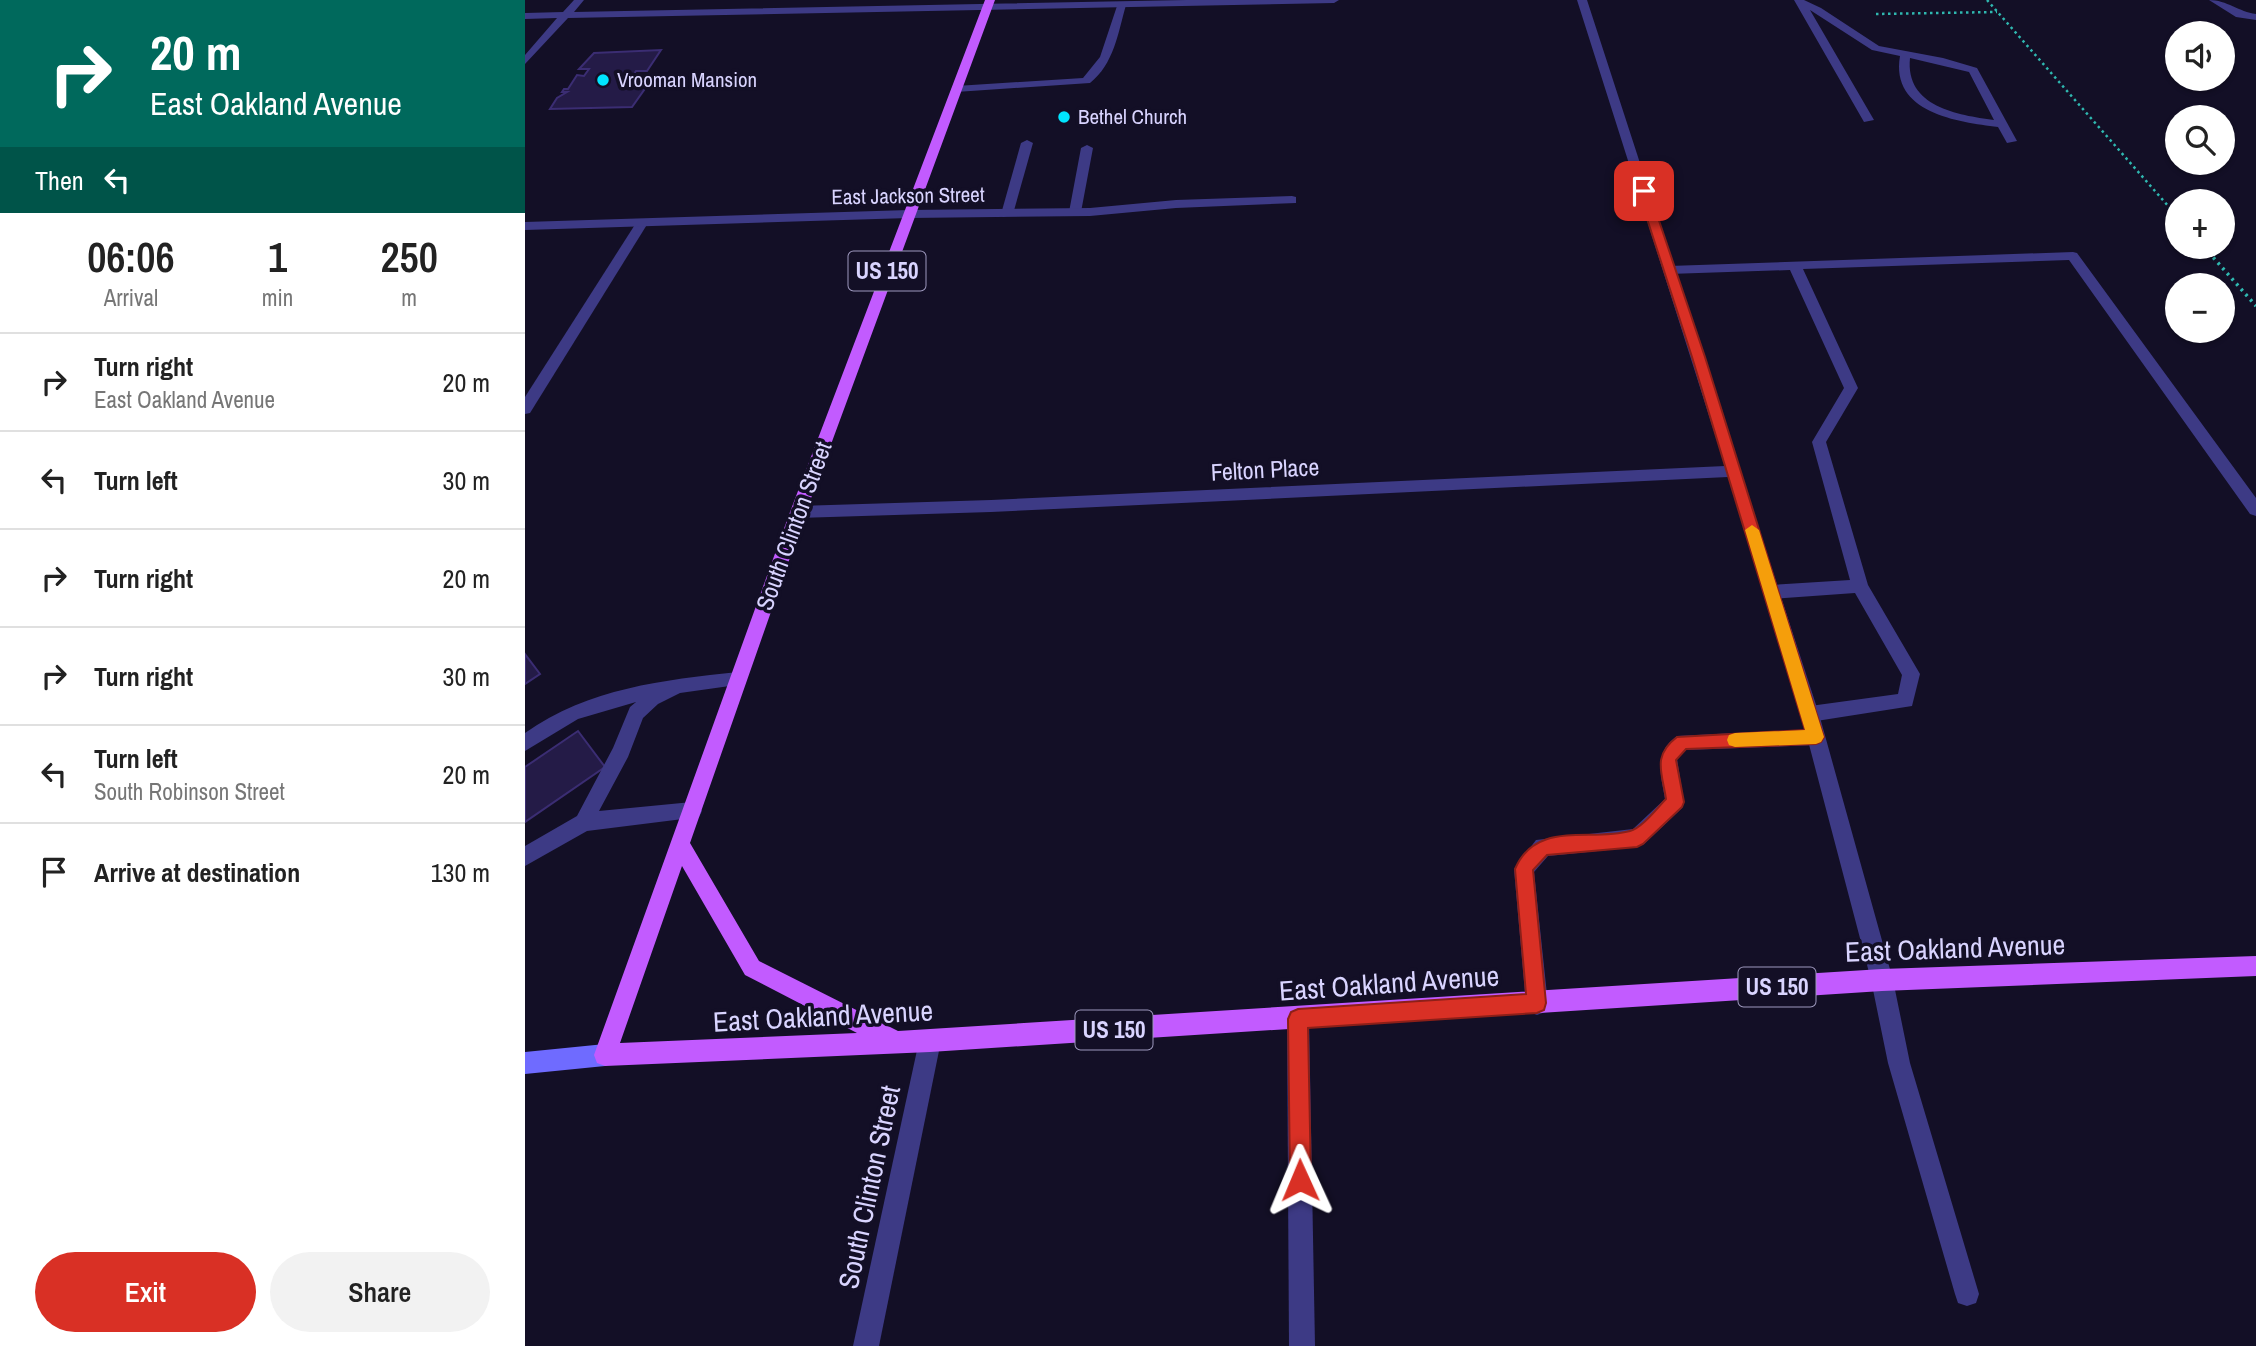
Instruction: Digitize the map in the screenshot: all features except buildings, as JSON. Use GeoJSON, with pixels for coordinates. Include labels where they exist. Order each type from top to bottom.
{"type":"FeatureCollection","features":[{"type":"Feature","properties":{"kind":"main road","name":"South Clinton Street"},"geometry":{"type":"LineString","coordinates":[[605,1055],[798,512],[989,4]]}},
{"type":"Feature","properties":{"kind":"main road"},"geometry":{"type":"LineString","coordinates":[[680,844],[753,968],[897,1043]]}},
{"type":"Feature","properties":{"kind":"main road","name":"East Oakland Avenue"},"geometry":{"type":"LineString","coordinates":[[525,1063],[605,1055],[897,1043],[1298,1019],[1882,980],[2256,966]]}},
{"type":"Feature","properties":{"kind":"street"},"geometry":{"type":"LineString","coordinates":[[525,61],[579,0]]}},
{"type":"Feature","properties":{"kind":"street"},"geometry":{"type":"LineString","coordinates":[[525,16],[989,4],[1121,5],[1334,0]]}},
{"type":"Feature","properties":{"kind":"street"},"geometry":{"type":"LineString","coordinates":[[1582,0],[1810,714],[1882,980],[1899,1063],[1967,1294]]}},
{"type":"Feature","properties":{"kind":"street"},"geometry":{"type":"LineString","coordinates":[[2214,0],[2240,15],[2256,17]]}},
{"type":"Feature","properties":{"kind":"street"},"geometry":{"type":"LineString","coordinates":[[1800,2],[1818,10],[1875,48],[1973,70],[2011,141]]}},
{"type":"Feature","properties":{"kind":"street"},"geometry":{"type":"LineString","coordinates":[[1800,2],[1868,120]]}},
{"type":"Feature","properties":{"kind":"street"},"geometry":{"type":"LineString","coordinates":[[956,89],[1086,82],[1097,74],[1103,62],[1121,5]]}},
{"type":"Feature","properties":{"kind":"street"},"geometry":{"type":"LineString","coordinates":[[1906,53],[1903,65],[1910,86],[1921,104],[1949,117],[2001,124]]}},
{"type":"Feature","properties":{"kind":"street"},"geometry":{"type":"LineString","coordinates":[[1007,214],[1027,143]]}},
{"type":"Feature","properties":{"kind":"street"},"geometry":{"type":"LineString","coordinates":[[1075,212],[1087,148]]}},
{"type":"Feature","properties":{"kind":"street","name":"East Jackson Street"},"geometry":{"type":"LineString","coordinates":[[525,226],[908,214],[1075,212],[1292,200]]}},
{"type":"Feature","properties":{"kind":"street"},"geometry":{"type":"LineString","coordinates":[[525,409],[642,223]]}},
{"type":"Feature","properties":{"kind":"street"},"geometry":{"type":"LineString","coordinates":[[1669,270],[2073,256],[2256,510]]}},
{"type":"Feature","properties":{"kind":"street"},"geometry":{"type":"LineString","coordinates":[[1794,266],[1851,388],[1819,442],[1860,586],[1911,674],[1906,701],[1810,714]]}},
{"type":"Feature","properties":{"kind":"street","name":"Felton Place"},"geometry":{"type":"LineString","coordinates":[[798,512],[991,506],[1734,471]]}},
{"type":"Feature","properties":{"kind":"street"},"geometry":{"type":"LineString","coordinates":[[1770,592],[1860,586]]}},
{"type":"Feature","properties":{"kind":"street"},"geometry":{"type":"LineString","coordinates":[[525,743],[570,714],[608,699],[738,679]]}},
{"type":"Feature","properties":{"kind":"street"},"geometry":{"type":"LineString","coordinates":[[584,822],[621,751],[636,713],[652,699],[677,687]]}},
{"type":"Feature","properties":{"kind":"street"},"geometry":{"type":"LineString","coordinates":[[1537,1003],[1524,869],[1531,857],[1543,847],[1637,838],[1675,802],[1668,759],[1674,749],[1683,742],[1816,737]]}},
{"type":"Feature","properties":{"kind":"street"},"geometry":{"type":"LineString","coordinates":[[525,857],[584,822],[692,811]]}},
{"type":"Feature","properties":{"kind":"street"},"geometry":{"type":"LineString","coordinates":[[1298,1019],[1302,1346]]}},
{"type":"Feature","properties":{"kind":"street","name":"South Clinton Street"},"geometry":{"type":"LineString","coordinates":[[866,1346],[930,1041]]}},
{"type":"Feature","properties":{"kind":"path"},"geometry":{"type":"LineString","coordinates":[[1987,0],[2165,202]]}},
{"type":"Feature","properties":{"kind":"path"},"geometry":{"type":"LineString","coordinates":[[1873,15],[1998,12]]}},
{"type":"Feature","properties":{"kind":"path"},"geometry":{"type":"LineString","coordinates":[[2215,259],[2256,306]]}},
{"type":"Feature","properties":{"kind":"slow traffic"},"geometry":{"type":"LineString","coordinates":[[1735,740],[1816,737],[1752,530]]}},
{"type":"Feature","properties":{"kind":"place","name":"Vrooman Mansion"},"geometry":{"type":"Point","coordinates":[603,80]}},
{"type":"Feature","properties":{"kind":"place","name":"Bethel Church"},"geometry":{"type":"Point","coordinates":[1064,117]}},
{"type":"Feature","properties":{"kind":"route"},"geometry":{"type":"LineString","coordinates":[[1300,1180],[1298,1019],[1537,1003],[1524,869],[1531,857],[1543,847],[1637,838],[1675,802],[1668,759],[1674,749],[1683,742],[1816,737],[1644,191]]}}]}
